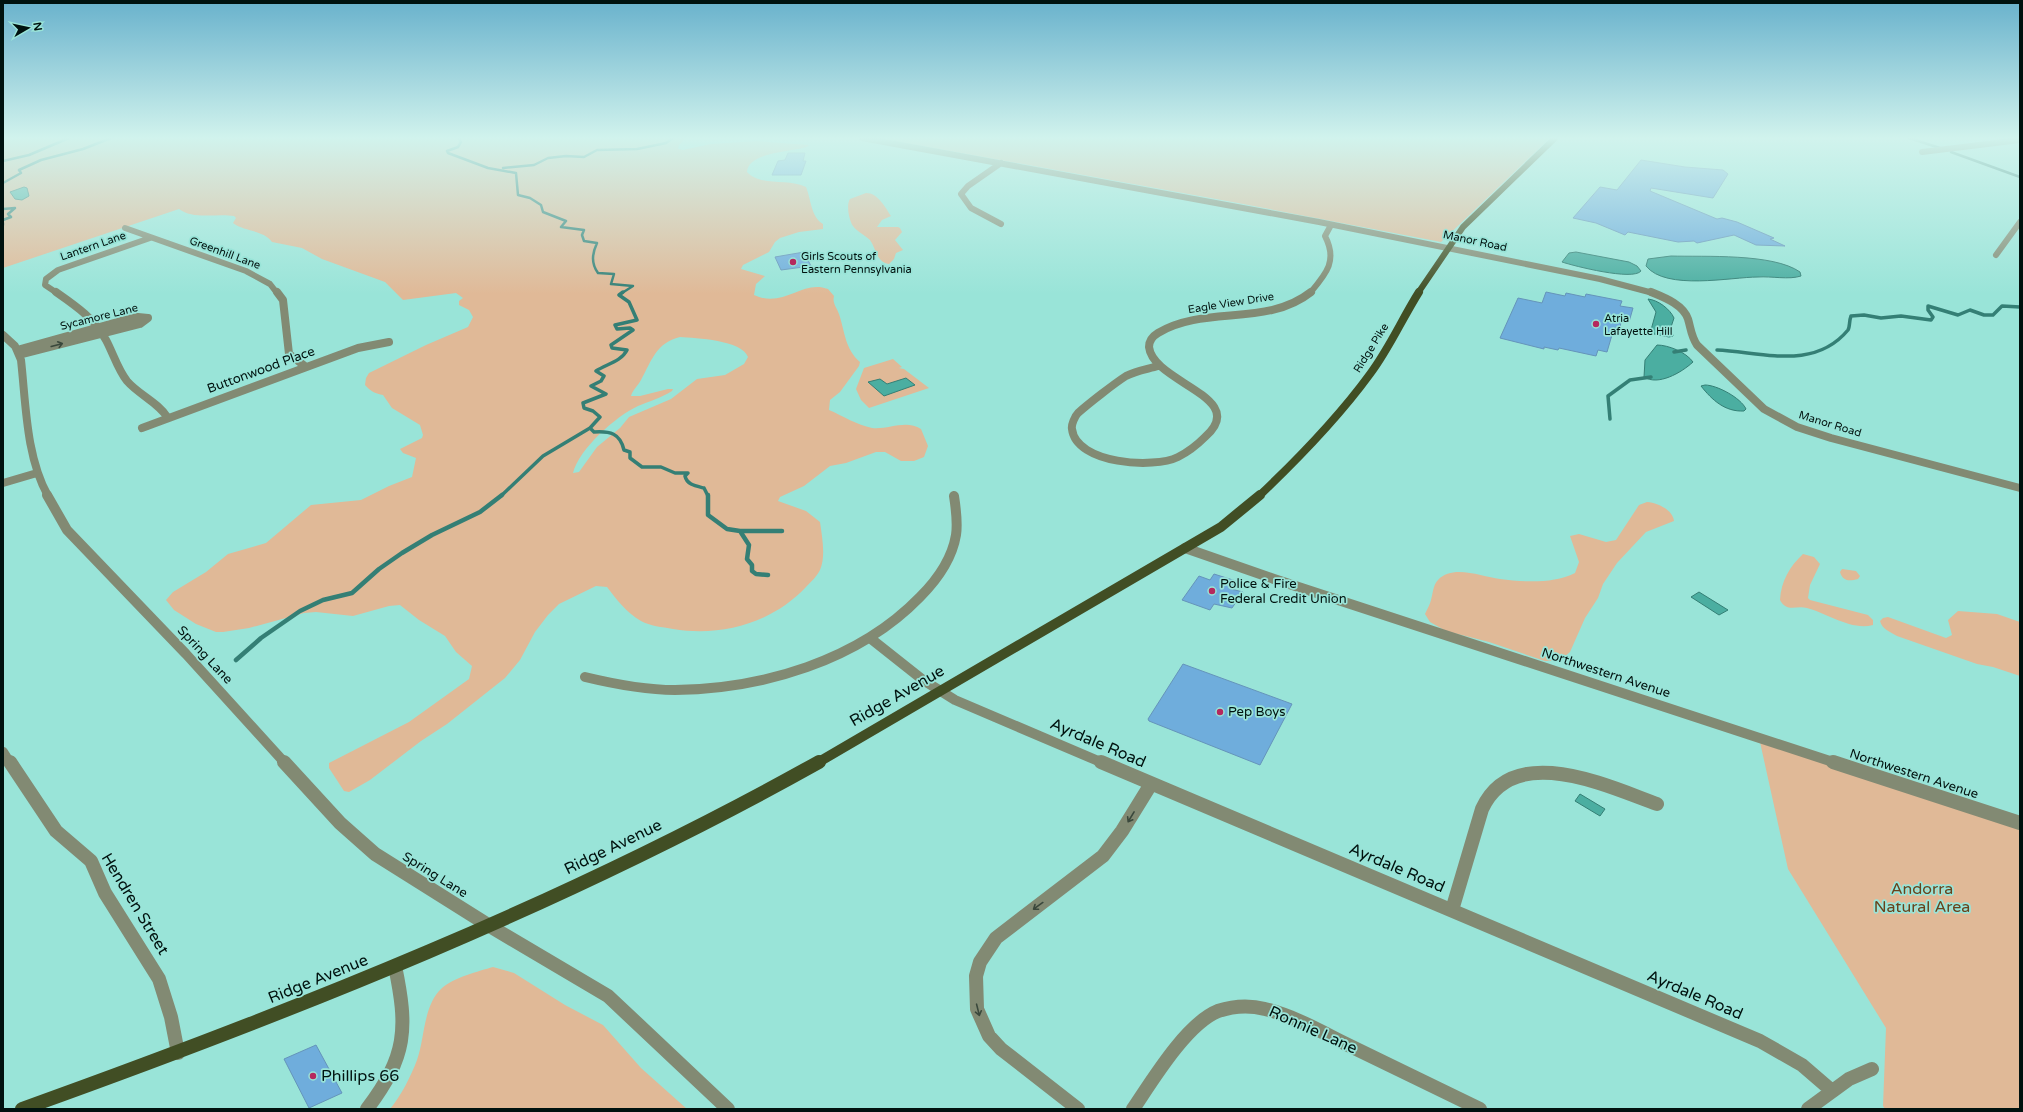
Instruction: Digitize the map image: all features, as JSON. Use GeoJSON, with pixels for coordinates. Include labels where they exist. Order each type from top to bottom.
{"type":"FeatureCollection","features":[{"type":"Feature","properties":{"kind":"main road","name":"Ridge Pike"},"geometry":{"type":"LineString","coordinates":[[1185,548],[1221,527],[1251,504],[1294,463],[1343,408],[1371,373],[1418,293],[1463,227],[1501,190]]}},
{"type":"Feature","properties":{"kind":"main road","name":"Ridge Avenue"},"geometry":{"type":"LineString","coordinates":[[22,1109],[178,1053],[293,1009],[395,966],[619,866],[738,806],[832,755],[1185,548]]}},
{"type":"Feature","properties":{"kind":"street"},"geometry":{"type":"LineString","coordinates":[[965,190],[961,194],[965,203],[990,220],[1001,224]]}},
{"type":"Feature","properties":{"kind":"street","name":"Manor Road"},"geometry":{"type":"LineString","coordinates":[[1145,190],[1448,248],[1594,278],[1658,295],[1677,305],[1686,313],[1690,321],[1689,334],[1697,345],[1759,404],[1787,423],[1830,438],[2020,488]]}},
{"type":"Feature","properties":{"kind":"street"},"geometry":{"type":"LineString","coordinates":[[1996,255],[2020,222]]}},
{"type":"Feature","properties":{"kind":"street","name":"Eagle View Drive"},"geometry":{"type":"LineString","coordinates":[[1158,366],[1152,360],[1149,347],[1152,338],[1164,328],[1200,318],[1270,310],[1293,303],[1310,293],[1320,283],[1332,260],[1325,234],[1331,225]]}},
{"type":"Feature","properties":{"kind":"street"},"geometry":{"type":"LineString","coordinates":[[1327,240],[1341,227]]}},
{"type":"Feature","properties":{"kind":"street","name":"Greenhill Lane"},"geometry":{"type":"LineString","coordinates":[[125,228],[246,271],[270,284],[283,300],[289,354],[306,367]]}},
{"type":"Feature","properties":{"kind":"street","name":"Lantern Lane"},"geometry":{"type":"LineString","coordinates":[[150,238],[65,267],[46,279],[45,285],[47,288],[81,309],[101,330],[127,381],[163,410],[168,418]]}},
{"type":"Feature","properties":{"kind":"street","name":"Sycamore Lane"},"geometry":{"type":"LineString","coordinates":[[18,352],[101,330],[135,317],[142,316],[148,318],[140,324],[101,330]]}},
{"type":"Feature","properties":{"kind":"street"},"geometry":{"type":"LineString","coordinates":[[3,335],[18,352]]}},
{"type":"Feature","properties":{"kind":"street","name":"Buttonwood Place"},"geometry":{"type":"LineString","coordinates":[[142,428],[358,348],[389,342]]}},
{"type":"Feature","properties":{"kind":"street","name":"Spring Lane"},"geometry":{"type":"LineString","coordinates":[[18,352],[32,451],[37,472],[52,507],[66,530],[186,654],[340,823],[375,854],[488,925],[608,996],[728,1109]]}},
{"type":"Feature","properties":{"kind":"street"},"geometry":{"type":"LineString","coordinates":[[1158,366],[1211,401],[1218,417],[1217,422],[1211,431],[1186,453],[1170,461],[1152,464],[1115,462],[1092,453],[1080,445],[1072,429],[1074,419],[1081,411],[1127,376],[1158,366]]}},
{"type":"Feature","properties":{"kind":"street"},"geometry":{"type":"LineString","coordinates":[[3,483],[37,472]]}},
{"type":"Feature","properties":{"kind":"street"},"geometry":{"type":"LineString","coordinates":[[585,677],[620,685],[657,689],[708,688],[773,677],[806,667],[842,652],[870,638],[888,626],[914,604],[940,572],[947,559],[956,535],[957,514],[954,496]]}},
{"type":"Feature","properties":{"kind":"street","name":"Northwestern Avenue"},"geometry":{"type":"LineString","coordinates":[[1185,548],[1274,579],[2020,823]]}},
{"type":"Feature","properties":{"kind":"street","name":"Ayrdale Road"},"geometry":{"type":"LineString","coordinates":[[870,638],[940,692],[972,708],[1760,1041],[1802,1065],[1831,1090]]}},
{"type":"Feature","properties":{"kind":"street","name":"Hendren Street"},"geometry":{"type":"LineString","coordinates":[[3,752],[56,831],[82,852],[95,869],[105,893],[159,979],[171,1017],[178,1053]]}},
{"type":"Feature","properties":{"kind":"street"},"geometry":{"type":"LineString","coordinates":[[1452,910],[1483,808],[1493,792],[1507,780],[1526,773],[1562,773],[1589,780],[1657,804]]}},
{"type":"Feature","properties":{"kind":"street"},"geometry":{"type":"LineString","coordinates":[[1078,1109],[1001,1049],[989,1036],[977,1009],[976,976],[980,962],[996,938],[1103,856],[1122,831],[1151,784]]}},
{"type":"Feature","properties":{"kind":"street"},"geometry":{"type":"LineString","coordinates":[[367,1109],[387,1082],[397,1062],[403,1042],[405,1023],[404,1003],[395,966]]}},
{"type":"Feature","properties":{"kind":"street","name":"Ronnie Lane"},"geometry":{"type":"LineString","coordinates":[[1132,1109],[1190,1029],[1210,1014],[1240,1006],[1255,1007],[1284,1014],[1480,1109]]}},
{"type":"Feature","properties":{"kind":"street"},"geometry":{"type":"LineString","coordinates":[[1808,1109],[1831,1090],[1848,1079],[1872,1070]]}},
{"type":"Feature","properties":{"kind":"green space"},"geometry":{"type":"Polygon","coordinates":[[[3,190],[807,190],[816,217],[823,224],[823,229],[799,232],[780,238],[775,242],[769,252],[743,265],[741,269],[765,276],[756,284],[754,295],[765,298],[775,299],[784,297],[810,288],[819,287],[828,289],[834,296],[834,303],[839,314],[848,346],[860,362],[859,366],[840,392],[830,400],[829,410],[866,427],[884,428],[903,425],[915,426],[921,429],[928,446],[924,457],[914,461],[901,461],[885,452],[876,452],[846,463],[830,466],[804,486],[780,497],[778,501],[806,511],[820,522],[823,559],[822,565],[816,577],[793,599],[778,610],[762,618],[728,629],[691,631],[673,629],[652,625],[641,621],[626,610],[607,587],[596,586],[559,604],[548,615],[535,632],[520,660],[505,678],[447,724],[421,741],[370,780],[349,792],[344,791],[329,768],[329,763],[409,722],[469,679],[472,666],[456,652],[445,636],[419,620],[400,605],[389,606],[353,616],[316,612],[304,613],[249,628],[216,632],[196,624],[174,610],[166,600],[173,592],[206,572],[228,554],[266,543],[311,505],[361,500],[389,486],[412,477],[416,458],[403,453],[400,449],[422,438],[423,435],[420,425],[392,408],[383,395],[369,389],[365,385],[366,378],[369,373],[426,345],[468,327],[473,317],[469,310],[459,305],[459,301],[463,298],[456,293],[403,300],[385,282],[322,259],[302,248],[272,242],[264,235],[233,223],[236,218],[234,216],[198,215],[179,209],[3,268],[3,190]],[[680,337],[665,343],[660,348],[631,396],[640,396],[668,389],[673,389],[672,391],[664,396],[638,406],[619,417],[609,425],[590,444],[573,473],[579,472],[597,447],[620,428],[629,417],[671,399],[697,379],[725,375],[744,364],[748,357],[744,351],[728,343],[707,339],[680,337]]]}},
{"type":"Feature","properties":{"kind":"green space"},"geometry":{"type":"Polygon","coordinates":[[[1166,190],[1496,190],[1441,242],[1166,190]]]}},
{"type":"Feature","properties":{"kind":"green space"},"geometry":{"type":"Polygon","coordinates":[[[866,193],[874,195],[878,198],[891,216],[882,220],[877,227],[898,227],[902,232],[895,240],[903,250],[896,253],[894,259],[889,264],[881,261],[870,240],[854,228],[850,220],[848,208],[850,199],[866,193]]]}},
{"type":"Feature","properties":{"kind":"green space"},"geometry":{"type":"Polygon","coordinates":[[[893,359],[902,367],[899,368],[904,369],[929,388],[869,408],[861,400],[856,389],[864,368],[893,359]]]}},
{"type":"Feature","properties":{"kind":"green space"},"geometry":{"type":"Polygon","coordinates":[[[1647,502],[1656,504],[1668,510],[1674,521],[1646,532],[1617,563],[1603,584],[1598,598],[1585,618],[1570,652],[1560,661],[1545,661],[1489,642],[1446,631],[1430,622],[1425,614],[1430,604],[1436,582],[1444,575],[1451,573],[1468,573],[1519,581],[1548,581],[1566,577],[1575,573],[1579,562],[1570,536],[1579,534],[1606,542],[1616,540],[1639,505],[1647,502]]]}},
{"type":"Feature","properties":{"kind":"green space"},"geometry":{"type":"Polygon","coordinates":[[[1803,554],[1814,557],[1820,564],[1810,585],[1808,598],[1810,600],[1868,615],[1873,620],[1873,625],[1856,626],[1839,621],[1815,610],[1803,607],[1792,608],[1783,604],[1780,600],[1784,580],[1790,569],[1803,554]]]}},
{"type":"Feature","properties":{"kind":"green space"},"geometry":{"type":"Polygon","coordinates":[[[1842,569],[1856,571],[1860,576],[1855,580],[1847,580],[1841,575],[1840,572],[1842,569]]]}},
{"type":"Feature","properties":{"kind":"green space"},"geometry":{"type":"Polygon","coordinates":[[[1958,611],[1997,614],[2020,622],[2020,676],[1993,667],[1977,664],[1897,636],[1884,628],[1880,621],[1883,618],[1888,617],[1946,638],[1952,635],[1948,620],[1958,611]]]}},
{"type":"Feature","properties":{"kind":"green space","name":"Andorra Natural Area"},"geometry":{"type":"Polygon","coordinates":[[[1760,742],[2020,827],[2020,1109],[1885,1109],[1883,1106],[1886,1028],[1788,869],[1760,742]]]}},
{"type":"Feature","properties":{"kind":"green space"},"geometry":{"type":"Polygon","coordinates":[[[493,967],[514,973],[565,1005],[603,1025],[641,1068],[687,1109],[390,1109],[402,1092],[415,1066],[420,1051],[425,1022],[431,1003],[436,995],[442,988],[453,981],[466,975],[493,967]]]}},
{"type":"Feature","properties":{"kind":"shaded area"},"geometry":{"type":"Polygon","coordinates":[[[16,190],[27,190],[29,196],[22,200],[15,199],[10,192],[16,190]]]}},
{"type":"Feature","properties":{"kind":"shaded area"},"geometry":{"type":"Polygon","coordinates":[[[1576,252],[1629,262],[1637,266],[1641,271],[1636,274],[1616,274],[1562,262],[1569,253],[1576,252]]]}},
{"type":"Feature","properties":{"kind":"shaded area"},"geometry":{"type":"Polygon","coordinates":[[[1671,256],[1719,256],[1756,259],[1788,266],[1800,272],[1801,276],[1791,278],[1763,277],[1699,281],[1683,280],[1655,274],[1646,266],[1648,259],[1671,256]]]}},
{"type":"Feature","properties":{"kind":"shaded area"},"geometry":{"type":"Polygon","coordinates":[[[1648,299],[1660,303],[1667,308],[1672,315],[1674,318],[1671,327],[1673,336],[1669,337],[1654,334],[1651,330],[1656,312],[1648,299]]]}},
{"type":"Feature","properties":{"kind":"shaded area"},"geometry":{"type":"Polygon","coordinates":[[[1657,345],[1666,346],[1676,350],[1686,355],[1693,362],[1669,377],[1656,380],[1644,377],[1645,360],[1657,345]]]}},
{"type":"Feature","properties":{"kind":"shaded area"},"geometry":{"type":"Polygon","coordinates":[[[906,378],[915,385],[884,396],[868,382],[880,379],[887,384],[906,378]]]}},
{"type":"Feature","properties":{"kind":"shaded area"},"geometry":{"type":"Polygon","coordinates":[[[1705,385],[1716,387],[1728,393],[1739,401],[1746,409],[1744,411],[1737,411],[1725,407],[1714,400],[1701,386],[1705,385]]]}},
{"type":"Feature","properties":{"kind":"shaded area"},"geometry":{"type":"Polygon","coordinates":[[[1699,592],[1728,610],[1719,615],[1691,597],[1699,592]]]}},
{"type":"Feature","properties":{"kind":"shaded area"},"geometry":{"type":"Polygon","coordinates":[[[1580,794],[1605,809],[1600,816],[1575,801],[1580,794]]]}},
{"type":"Feature","properties":{"kind":"building"},"geometry":{"type":"Polygon","coordinates":[[[1597,190],[1650,190],[1717,219],[1722,218],[1737,222],[1774,238],[1770,239],[1785,246],[1756,245],[1734,235],[1697,243],[1694,241],[1678,242],[1628,232],[1625,235],[1596,223],[1573,218],[1597,190]]]}},
{"type":"Feature","properties":{"kind":"building"},"geometry":{"type":"Polygon","coordinates":[[[1663,190],[1718,190],[1713,198],[1663,190]]]}},
{"type":"Feature","properties":{"kind":"building","name":"Girls Scouts of Eastern Pennsylvania"},"geometry":{"type":"Polygon","coordinates":[[[804,252],[811,266],[781,270],[775,257],[804,252]]]}},
{"type":"Feature","properties":{"kind":"building","name":"Atria Lafayette Hill"},"geometry":{"type":"Polygon","coordinates":[[[1546,292],[1565,296],[1566,293],[1585,297],[1586,294],[1622,301],[1620,306],[1633,308],[1629,322],[1621,321],[1620,329],[1614,328],[1607,352],[1598,350],[1596,356],[1559,348],[1558,350],[1544,347],[1544,349],[1500,338],[1518,298],[1542,303],[1546,292]]]}},
{"type":"Feature","properties":{"kind":"building","name":"Police & Fire Federal Credit Union"},"geometry":{"type":"Polygon","coordinates":[[[1214,574],[1236,581],[1231,589],[1243,592],[1232,608],[1214,604],[1210,610],[1182,600],[1199,576],[1210,580],[1214,574]]]}},
{"type":"Feature","properties":{"kind":"building","name":"Pep Boys"},"geometry":{"type":"Polygon","coordinates":[[[1183,664],[1292,704],[1260,765],[1149,721],[1148,719],[1183,664]]]}},
{"type":"Feature","properties":{"kind":"building","name":"Phillips 66"},"geometry":{"type":"Polygon","coordinates":[[[316,1045],[342,1093],[309,1108],[284,1059],[316,1045]]]}},
{"type":"Feature","properties":{"kind":"waterway"},"geometry":{"type":"LineString","coordinates":[[518,190],[518,195],[530,198],[541,205],[543,212],[566,221],[561,227],[584,230],[582,235],[584,241],[597,243],[594,251],[593,262],[598,273],[614,274],[611,284],[633,286],[622,293]]}},
{"type":"Feature","properties":{"kind":"waterway"},"geometry":{"type":"LineString","coordinates":[[3,209],[15,208],[8,214],[11,217],[3,220]]}},
{"type":"Feature","properties":{"kind":"waterway"},"geometry":{"type":"LineString","coordinates":[[590,428],[600,417],[593,411],[584,408],[583,403],[606,394],[591,386],[601,381],[604,376],[596,371],[617,360],[624,354],[627,350],[612,348],[611,345],[633,330],[630,328],[617,329],[615,325],[637,320],[629,302],[619,295],[623,292]]}},
{"type":"Feature","properties":{"kind":"waterway"},"geometry":{"type":"LineString","coordinates":[[1717,350],[1769,355],[1803,355],[1820,351],[1834,343],[1848,330],[1851,316],[1864,315],[1881,318],[1901,316],[1931,320],[1933,317],[1928,310],[1928,306],[1958,315],[1970,310],[1984,315],[1993,315],[2002,306],[2020,307]]}},
{"type":"Feature","properties":{"kind":"waterway"},"geometry":{"type":"LineString","coordinates":[[1674,352],[1686,350]]}},
{"type":"Feature","properties":{"kind":"waterway"},"geometry":{"type":"LineString","coordinates":[[1610,419],[1608,396],[1630,380],[1651,377]]}},
{"type":"Feature","properties":{"kind":"waterway"},"geometry":{"type":"LineString","coordinates":[[501,496],[543,456],[590,428]]}},
{"type":"Feature","properties":{"kind":"waterway"},"geometry":{"type":"LineString","coordinates":[[590,428],[594,432],[614,434],[620,440],[624,450],[630,452],[630,458],[642,467],[661,467],[675,473],[688,473],[685,476],[686,479],[692,485],[704,488],[708,496]]}},
{"type":"Feature","properties":{"kind":"waterway"},"geometry":{"type":"LineString","coordinates":[[236,660],[261,638],[300,611],[323,600],[352,593],[379,569],[402,553],[432,535],[480,512],[502,495]]}},
{"type":"Feature","properties":{"kind":"waterway"},"geometry":{"type":"LineString","coordinates":[[708,496],[708,515],[727,529],[740,531]]}},
{"type":"Feature","properties":{"kind":"waterway"},"geometry":{"type":"LineString","coordinates":[[740,531],[782,531]]}},
{"type":"Feature","properties":{"kind":"waterway"},"geometry":{"type":"LineString","coordinates":[[740,531],[749,545],[747,559],[752,565],[752,571],[756,574],[768,575]]}},
{"type":"Feature","properties":{"kind":"place","name":"Girls Scouts of Eastern Pennsylvania"},"geometry":{"type":"Point","coordinates":[793,262]}},
{"type":"Feature","properties":{"kind":"place","name":"Atria Lafayette Hill"},"geometry":{"type":"Point","coordinates":[1596,324]}},
{"type":"Feature","properties":{"kind":"place","name":"Police & Fire Federal Credit Union"},"geometry":{"type":"Point","coordinates":[1212,591]}},
{"type":"Feature","properties":{"kind":"place","name":"Pep Boys"},"geometry":{"type":"Point","coordinates":[1220,712]}},
{"type":"Feature","properties":{"kind":"place","name":"Phillips 66"},"geometry":{"type":"Point","coordinates":[313,1076]}}]}
